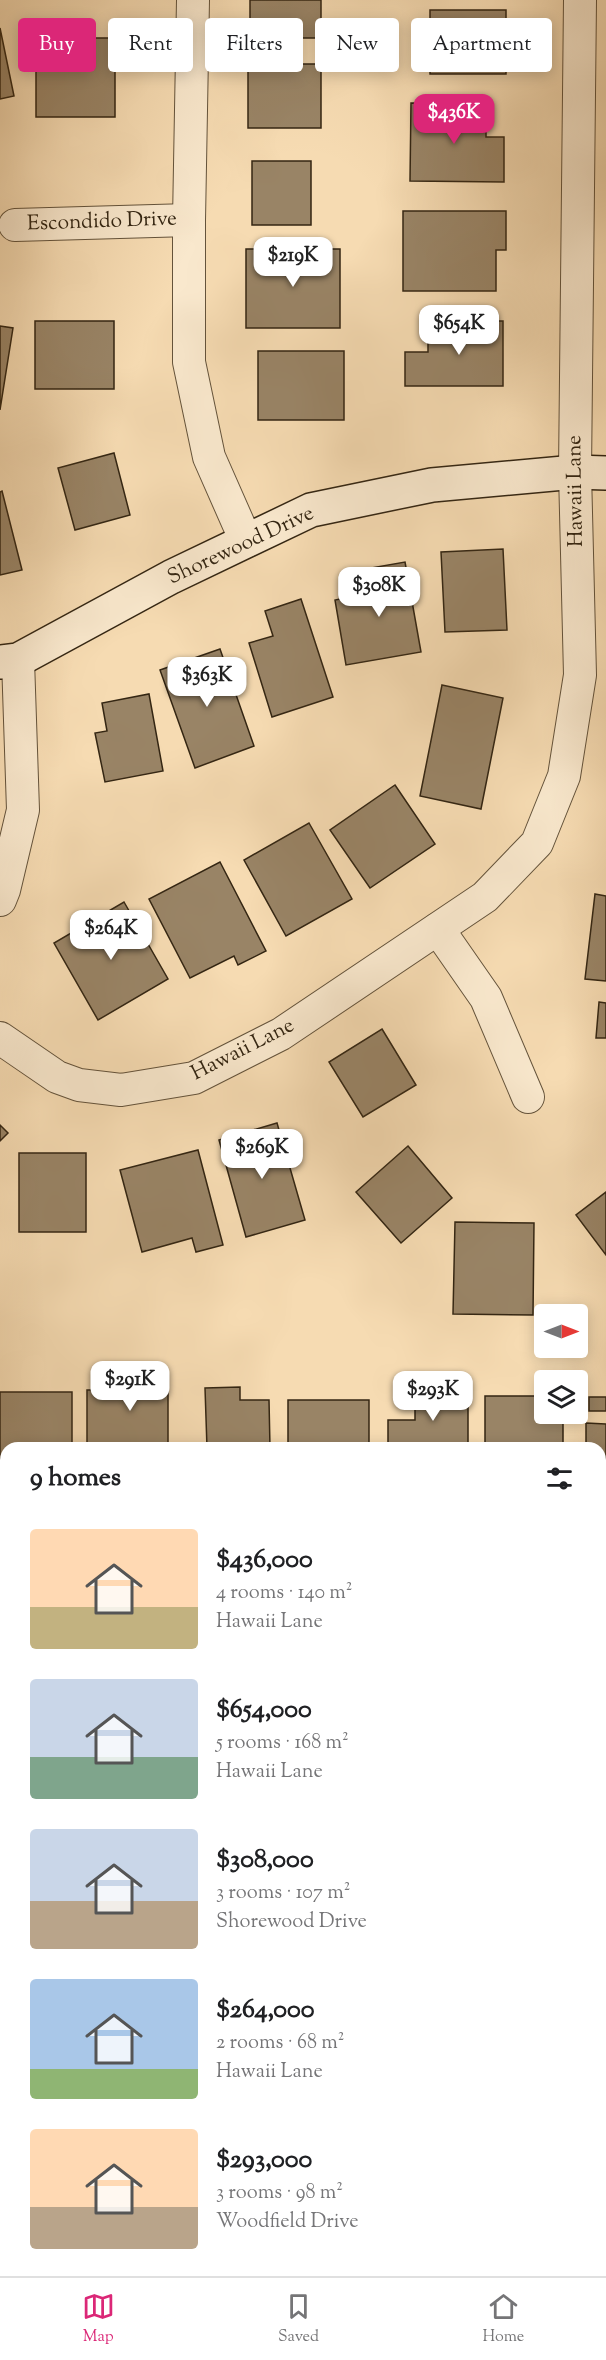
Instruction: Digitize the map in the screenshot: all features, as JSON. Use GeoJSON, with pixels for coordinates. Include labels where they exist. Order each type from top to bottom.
{"type":"FeatureCollection","features":[{"type":"Feature","properties":{"kind":"street","name":"Escondido Drive"},"geometry":{"type":"LineString","coordinates":[[193,0],[189,362],[209,457],[246,541]]}},
{"type":"Feature","properties":{"kind":"street","name":"Hawaii Lane"},"geometry":{"type":"LineString","coordinates":[[0,1038],[57,1077],[79,1085],[122,1090],[194,1078],[281,1034],[485,897],[537,843],[564,776],[580,675],[590,472],[580,0]]}},
{"type":"Feature","properties":{"kind":"street","name":"Escondido Drive"},"geometry":{"type":"LineString","coordinates":[[15,225],[189,220]]}},
{"type":"Feature","properties":{"kind":"street","name":"Shorewood Drive"},"geometry":{"type":"LineString","coordinates":[[9,661],[171,577],[311,510],[432,484],[590,472]]}},
{"type":"Feature","properties":{"kind":"street"},"geometry":{"type":"LineString","coordinates":[[0,900],[23,810],[9,661]]}},
{"type":"Feature","properties":{"kind":"street"},"geometry":{"type":"LineString","coordinates":[[438,929],[486,998],[528,1097]]}},
{"type":"Feature","properties":{"kind":"building"},"geometry":{"type":"Polygon","coordinates":[[[250,0],[321,0],[321,18],[315,18],[315,38],[303,38],[303,18],[250,18],[250,0]]]}},
{"type":"Feature","properties":{"kind":"building"},"geometry":{"type":"Polygon","coordinates":[[[430,10],[506,10],[506,18],[430,18],[430,10]]]}},
{"type":"Feature","properties":{"kind":"building"},"geometry":{"type":"Polygon","coordinates":[[[0,28],[14,96],[0,99],[0,28]]]}},
{"type":"Feature","properties":{"kind":"building"},"geometry":{"type":"Polygon","coordinates":[[[96,38],[108,38],[108,72],[115,72],[115,117],[36,117],[36,72],[96,72],[96,38]]]}},
{"type":"Feature","properties":{"kind":"building"},"geometry":{"type":"Polygon","coordinates":[[[303,64],[315,64],[315,72],[321,72],[321,128],[248,128],[248,72],[303,72],[303,64]]]}},
{"type":"Feature","properties":{"kind":"building"},"geometry":{"type":"Polygon","coordinates":[[[430,72],[506,72],[506,74],[430,74],[430,72]]]}},
{"type":"Feature","properties":{"kind":"building"},"geometry":{"type":"Polygon","coordinates":[[[411,103],[486,104],[486,137],[504,137],[504,182],[410,181],[411,103]]]}},
{"type":"Feature","properties":{"kind":"building"},"geometry":{"type":"Polygon","coordinates":[[[252,161],[311,161],[311,225],[252,225],[252,161]]]}},
{"type":"Feature","properties":{"kind":"building"},"geometry":{"type":"Polygon","coordinates":[[[403,211],[506,211],[506,250],[496,250],[496,291],[403,291],[403,211]]]}},
{"type":"Feature","properties":{"kind":"building"},"geometry":{"type":"Polygon","coordinates":[[[246,249],[340,249],[340,328],[246,328],[246,249]]]}},
{"type":"Feature","properties":{"kind":"building"},"geometry":{"type":"Polygon","coordinates":[[[35,321],[114,321],[114,389],[35,389],[35,321]]]}},
{"type":"Feature","properties":{"kind":"building"},"geometry":{"type":"Polygon","coordinates":[[[428,321],[503,321],[503,386],[405,386],[405,352],[428,352],[428,321]]]}},
{"type":"Feature","properties":{"kind":"building"},"geometry":{"type":"Polygon","coordinates":[[[0,326],[13,328],[0,410],[0,326]]]}},
{"type":"Feature","properties":{"kind":"building"},"geometry":{"type":"Polygon","coordinates":[[[258,351],[344,351],[344,420],[258,420],[258,351]]]}},
{"type":"Feature","properties":{"kind":"building"},"geometry":{"type":"Polygon","coordinates":[[[114,453],[130,515],[75,530],[58,468],[114,453]]]}},
{"type":"Feature","properties":{"kind":"building"},"geometry":{"type":"Polygon","coordinates":[[[2,491],[22,570],[0,575],[0,492],[2,491]]]}},
{"type":"Feature","properties":{"kind":"building"},"geometry":{"type":"Polygon","coordinates":[[[503,549],[507,630],[445,632],[441,552],[503,549]]]}},
{"type":"Feature","properties":{"kind":"building"},"geometry":{"type":"Polygon","coordinates":[[[405,562],[421,652],[346,665],[335,600],[369,593],[365,569],[405,562]]]}},
{"type":"Feature","properties":{"kind":"building"},"geometry":{"type":"Polygon","coordinates":[[[301,599],[333,697],[272,717],[249,643],[273,636],[265,611],[301,599]]]}},
{"type":"Feature","properties":{"kind":"building"},"geometry":{"type":"Polygon","coordinates":[[[220,649],[254,746],[195,768],[160,670],[220,649]]]}},
{"type":"Feature","properties":{"kind":"building"},"geometry":{"type":"Polygon","coordinates":[[[442,685],[503,698],[481,809],[420,796],[442,685]]]}},
{"type":"Feature","properties":{"kind":"building"},"geometry":{"type":"Polygon","coordinates":[[[149,694],[163,771],[105,782],[95,733],[107,731],[102,703],[149,694]]]}},
{"type":"Feature","properties":{"kind":"building"},"geometry":{"type":"Polygon","coordinates":[[[395,785],[435,844],[370,888],[330,830],[395,785]]]}},
{"type":"Feature","properties":{"kind":"building"},"geometry":{"type":"Polygon","coordinates":[[[309,823],[352,899],[286,936],[244,860],[309,823]]]}},
{"type":"Feature","properties":{"kind":"building"},"geometry":{"type":"Polygon","coordinates":[[[220,862],[266,951],[238,965],[234,956],[190,978],[149,899],[220,862]]]}},
{"type":"Feature","properties":{"kind":"building"},"geometry":{"type":"Polygon","coordinates":[[[595,894],[606,896],[606,981],[585,979],[595,894]]]}},
{"type":"Feature","properties":{"kind":"building"},"geometry":{"type":"Polygon","coordinates":[[[124,902],[168,979],[98,1020],[54,943],[124,902]]]}},
{"type":"Feature","properties":{"kind":"building"},"geometry":{"type":"Polygon","coordinates":[[[599,1002],[606,1003],[606,1038],[596,1038],[599,1002]]]}},
{"type":"Feature","properties":{"kind":"building"},"geometry":{"type":"Polygon","coordinates":[[[382,1029],[416,1085],[363,1117],[329,1062],[382,1029]]]}},
{"type":"Feature","properties":{"kind":"building"},"geometry":{"type":"Polygon","coordinates":[[[277,1123],[305,1220],[246,1237],[219,1140],[277,1123]]]}},
{"type":"Feature","properties":{"kind":"building"},"geometry":{"type":"Polygon","coordinates":[[[0,1125],[8,1133],[0,1141],[0,1125]]]}},
{"type":"Feature","properties":{"kind":"building"},"geometry":{"type":"Polygon","coordinates":[[[408,1146],[452,1198],[401,1243],[356,1192],[408,1146]]]}},
{"type":"Feature","properties":{"kind":"building"},"geometry":{"type":"Polygon","coordinates":[[[198,1150],[223,1245],[196,1252],[192,1238],[142,1252],[120,1170],[198,1150]]]}},
{"type":"Feature","properties":{"kind":"building"},"geometry":{"type":"Polygon","coordinates":[[[19,1153],[86,1153],[86,1232],[19,1232],[19,1153]]]}},
{"type":"Feature","properties":{"kind":"building"},"geometry":{"type":"Polygon","coordinates":[[[606,1192],[606,1255],[576,1215],[606,1192]]]}},
{"type":"Feature","properties":{"kind":"building"},"geometry":{"type":"Polygon","coordinates":[[[455,1222],[534,1223],[533,1315],[453,1314],[455,1222]]]}},
{"type":"Feature","properties":{"kind":"building"},"geometry":{"type":"Polygon","coordinates":[[[111,1371],[168,1371],[168,1442],[87,1442],[87,1390],[111,1390],[111,1371]]]}},
{"type":"Feature","properties":{"kind":"building"},"geometry":{"type":"Polygon","coordinates":[[[240,1387],[240,1400],[269,1400],[270,1442],[207,1442],[205,1388],[240,1387]]]}},
{"type":"Feature","properties":{"kind":"building"},"geometry":{"type":"Polygon","coordinates":[[[415,1391],[468,1391],[468,1442],[388,1442],[388,1420],[415,1420],[415,1391]]]}},
{"type":"Feature","properties":{"kind":"building"},"geometry":{"type":"Polygon","coordinates":[[[0,1392],[72,1392],[72,1442],[0,1442],[0,1392]]]}},
{"type":"Feature","properties":{"kind":"building"},"geometry":{"type":"Polygon","coordinates":[[[485,1396],[534,1396],[534,1424],[563,1424],[563,1442],[485,1442],[485,1396]]]}},
{"type":"Feature","properties":{"kind":"building"},"geometry":{"type":"Polygon","coordinates":[[[589,1397],[606,1397],[606,1411],[589,1411],[589,1397]]]}},
{"type":"Feature","properties":{"kind":"building"},"geometry":{"type":"Polygon","coordinates":[[[288,1400],[369,1400],[369,1442],[288,1442],[288,1400]]]}},
{"type":"Feature","properties":{"kind":"building"},"geometry":{"type":"Polygon","coordinates":[[[586,1424],[606,1424],[606,1442],[586,1442],[586,1424]]]}}]}
